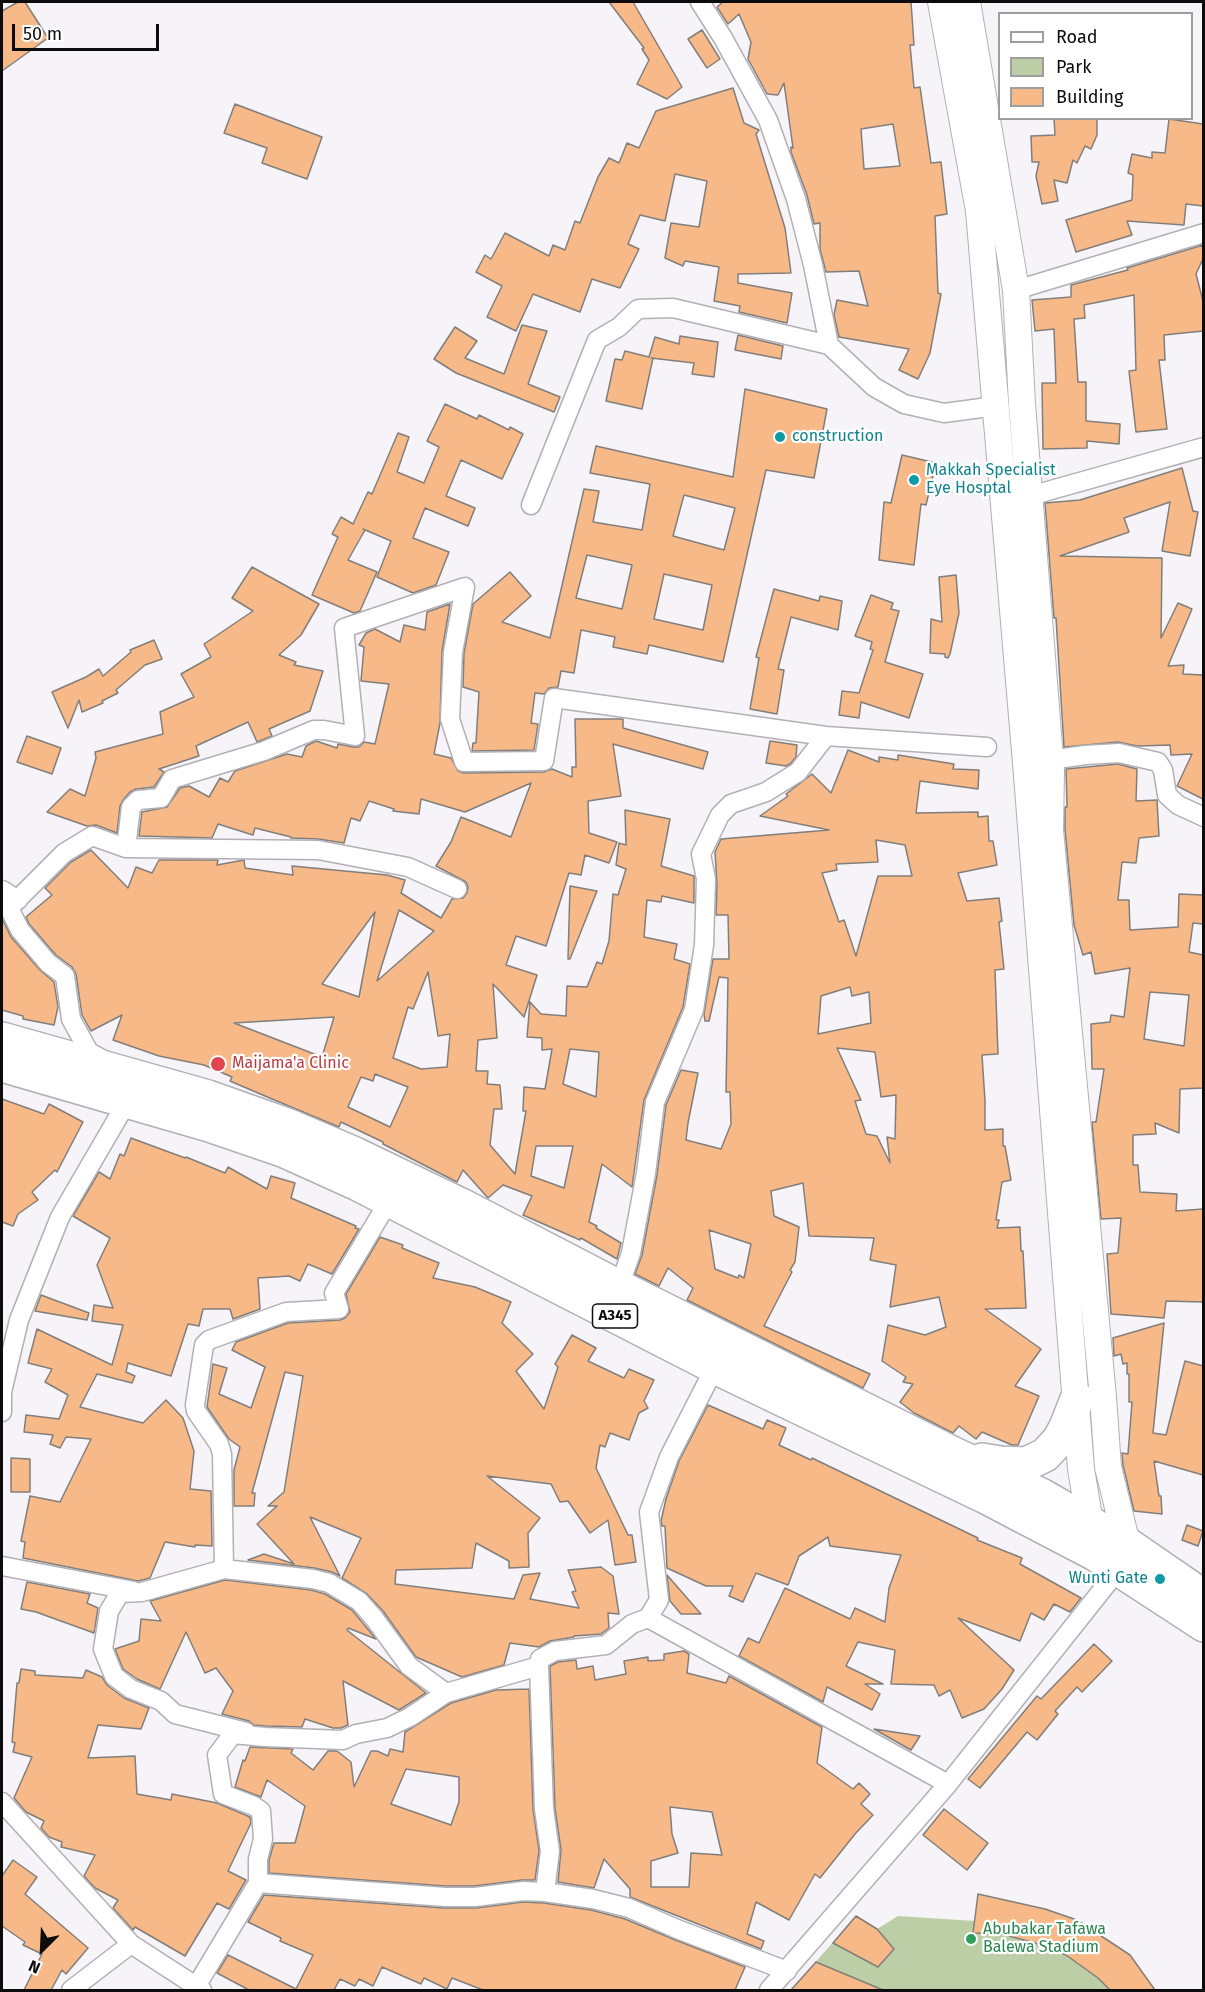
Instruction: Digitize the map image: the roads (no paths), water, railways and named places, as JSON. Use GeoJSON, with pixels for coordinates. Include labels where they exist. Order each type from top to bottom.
{"type":"FeatureCollection","features":[{"type":"Feature","properties":{"kind":"highway","name":"A345"},"geometry":{"type":"LineString","coordinates":[[2,1039],[128,1088],[209,1125],[285,1151],[390,1199],[715,1367],[984,1496],[1203,1596]]}},
{"type":"Feature","properties":{"kind":"highway","name":"A345"},"geometry":{"type":"LineString","coordinates":[[2,1065],[128,1088],[208,1097],[287,1125],[461,1204],[618,1287],[1041,1495],[1090,1522],[1113,1556],[1203,1625]]}},
{"type":"Feature","properties":{"kind":"highway"},"geometry":{"type":"LineString","coordinates":[[954,1454],[1001,1464],[1026,1464],[1044,1455],[1059,1440],[1077,1399]]}},
{"type":"Feature","properties":{"kind":"main road"},"geometry":{"type":"LineString","coordinates":[[940,2],[979,211],[1081,1469],[1090,1522]]}},
{"type":"Feature","properties":{"kind":"main road"},"geometry":{"type":"LineString","coordinates":[[967,2],[1016,290],[1022,405],[1050,760],[1050,830],[1103,1397],[1113,1556]]}},
{"type":"Feature","properties":{"kind":"street"},"geometry":{"type":"LineString","coordinates":[[700,2],[723,38],[768,120],[796,199],[830,345]]}},
{"type":"Feature","properties":{"kind":"street"},"geometry":{"type":"LineString","coordinates":[[1016,290],[1203,233]]}},
{"type":"Feature","properties":{"kind":"street"},"geometry":{"type":"LineString","coordinates":[[531,505],[597,340],[619,327],[638,309],[673,309],[830,345],[874,387],[904,404],[944,412],[996,406]]}},
{"type":"Feature","properties":{"kind":"street"},"geometry":{"type":"LineString","coordinates":[[1030,496],[1203,447]]}},
{"type":"Feature","properties":{"kind":"street"},"geometry":{"type":"LineString","coordinates":[[126,848],[131,807],[138,800],[161,798],[172,778],[264,751],[314,730],[355,736],[344,628],[465,587],[453,652],[450,719],[464,762],[544,761],[554,698],[826,736],[987,747]]}},
{"type":"Feature","properties":{"kind":"street"},"geometry":{"type":"LineString","coordinates":[[618,1287],[631,1253],[646,1173],[655,1102],[694,1010],[704,945],[706,879],[701,854],[720,815],[731,804],[766,792],[798,772],[826,736]]}},
{"type":"Feature","properties":{"kind":"street"},"geometry":{"type":"LineString","coordinates":[[1050,760],[1119,753],[1158,762],[1163,770],[1167,795],[1190,812],[1203,817]]}},
{"type":"Feature","properties":{"kind":"street"},"geometry":{"type":"LineString","coordinates":[[2,1412],[2,1392],[19,1320],[60,1217],[128,1088],[89,1052],[70,1019],[64,976],[48,963],[20,930],[9,908],[64,853],[92,836],[126,848],[318,850],[408,867],[457,889]]}},
{"type":"Feature","properties":{"kind":"street"},"geometry":{"type":"LineString","coordinates":[[2,890],[18,900]]}},
{"type":"Feature","properties":{"kind":"street"},"geometry":{"type":"LineString","coordinates":[[224,1569],[222,1454],[219,1444],[196,1411],[195,1405],[204,1345],[209,1340],[286,1312],[339,1309],[333,1293],[390,1199]]}},
{"type":"Feature","properties":{"kind":"street"},"geometry":{"type":"LineString","coordinates":[[545,1892],[550,1851],[544,1809],[538,1666],[540,1659],[555,1651],[606,1645],[632,1624],[648,1618],[659,1600],[649,1512],[669,1457],[715,1367]]}},
{"type":"Feature","properties":{"kind":"street"},"geometry":{"type":"LineString","coordinates":[[770,1990],[948,1784],[1113,1556]]}},
{"type":"Feature","properties":{"kind":"street"},"geometry":{"type":"LineString","coordinates":[[2,1566],[142,1592]]}},
{"type":"Feature","properties":{"kind":"street"},"geometry":{"type":"LineString","coordinates":[[265,1737],[175,1714],[161,1701],[131,1689],[114,1676],[103,1649],[110,1611],[120,1593],[142,1592],[224,1569],[313,1579],[329,1583],[359,1601],[409,1666],[446,1692]]}},
{"type":"Feature","properties":{"kind":"street"},"geometry":{"type":"LineString","coordinates":[[648,1618],[948,1784]]}},
{"type":"Feature","properties":{"kind":"street"},"geometry":{"type":"LineString","coordinates":[[2,1802],[131,1944],[197,1990],[258,1882],[258,1859],[263,1839],[261,1811],[223,1794],[217,1755],[233,1734],[343,1740],[356,1734],[387,1728],[410,1717],[446,1692],[538,1666]]}},
{"type":"Feature","properties":{"kind":"street"},"geometry":{"type":"LineString","coordinates":[[258,1882],[445,1897],[475,1897],[523,1891],[593,1899],[629,1908],[787,1971]]}},
{"type":"Feature","properties":{"kind":"street"},"geometry":{"type":"LineString","coordinates":[[71,1990],[131,1944]]}},
{"type":"Feature","properties":{"kind":"place","name":"construction"},"geometry":{"type":"Point","coordinates":[780,437]}},
{"type":"Feature","properties":{"kind":"place","name":"Makkah Specialist Eye Hosptal"},"geometry":{"type":"Point","coordinates":[914,480]}},
{"type":"Feature","properties":{"kind":"place","name":"Maijama'a Clinic"},"geometry":{"type":"Point","coordinates":[218,1064]}},
{"type":"Feature","properties":{"kind":"place","name":"Wunti Gate"},"geometry":{"type":"Point","coordinates":[1160,1579]}},
{"type":"Feature","properties":{"kind":"place","name":"Abubakar Tafawa Balewa Stadium"},"geometry":{"type":"Point","coordinates":[971,1939]}}]}
